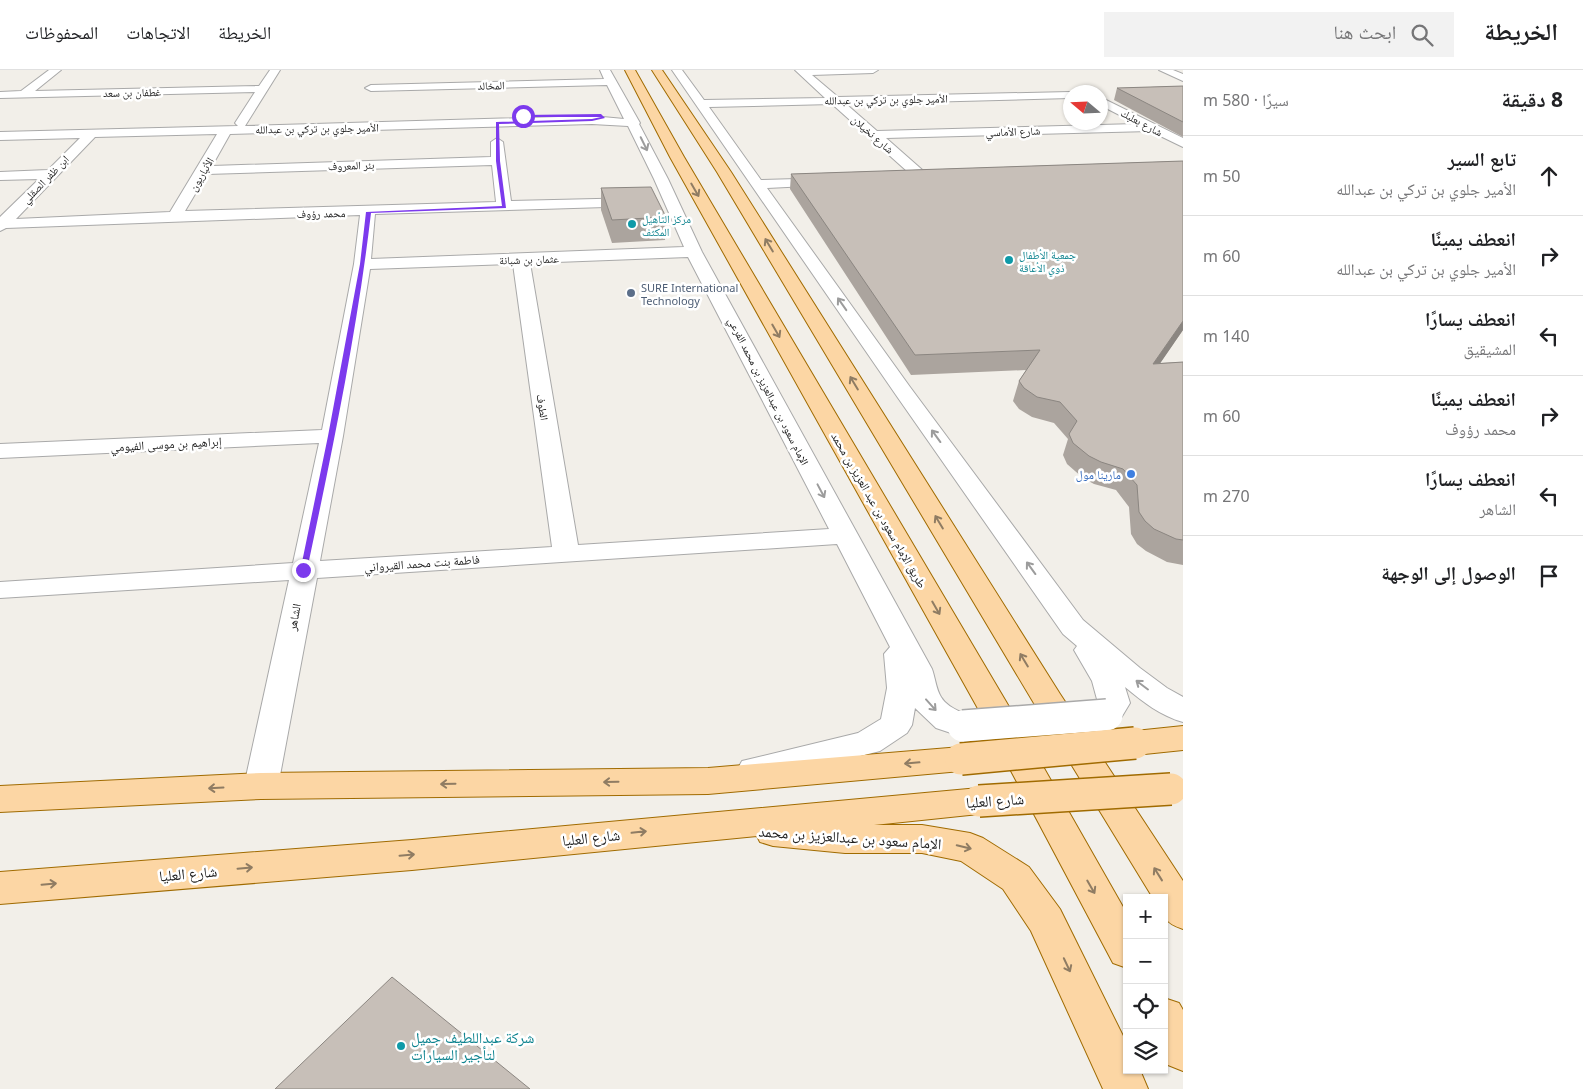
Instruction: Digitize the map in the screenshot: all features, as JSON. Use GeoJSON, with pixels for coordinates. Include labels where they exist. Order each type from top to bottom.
{"type":"FeatureCollection","features":[{"type":"Feature","properties":{"kind":"main road","name":"طريق الإمام سعود بن عبد العزيز بن محمد"},"geometry":{"type":"LineString","coordinates":[[630,70],[686,143],[724,172],[1049,702],[1183,913]]}},
{"type":"Feature","properties":{"kind":"main road","name":"طريق الإمام سعود بن عبد العزيز بن محمد"},"geometry":{"type":"LineString","coordinates":[[657,70],[686,143],[1067,845],[1123,944]]}},
{"type":"Feature","properties":{"kind":"main road"},"geometry":{"type":"LineString","coordinates":[[609,74],[686,143],[700,121],[681,86],[681,76]]}},
{"type":"Feature","properties":{"kind":"main road"},"geometry":{"type":"LineString","coordinates":[[0,799],[262,786],[708,781],[1183,738]]}},
{"type":"Feature","properties":{"kind":"main road","name":"شارع العليا"},"geometry":{"type":"LineString","coordinates":[[0,888],[412,855],[979,801],[1177,788]]}},
{"type":"Feature","properties":{"kind":"main road","name":"الإمام سعود بن عبدالعزيز بن محمد"},"geometry":{"type":"LineString","coordinates":[[706,826],[846,839],[922,839],[970,848],[1016,878],[1046,921],[1126,1089]]}},
{"type":"Feature","properties":{"kind":"main road"},"geometry":{"type":"LineString","coordinates":[[1168,1024],[1183,1050]]}},
{"type":"Feature","properties":{"kind":"street"},"geometry":{"type":"LineString","coordinates":[[24,94],[56,70]]}},
{"type":"Feature","properties":{"kind":"street"},"geometry":{"type":"LineString","coordinates":[[241,123],[275,70]]}},
{"type":"Feature","properties":{"kind":"street"},"geometry":{"type":"LineString","coordinates":[[801,71],[873,70]]}},
{"type":"Feature","properties":{"kind":"street"},"geometry":{"type":"LineString","coordinates":[[1164,70],[1183,78]]}},
{"type":"Feature","properties":{"kind":"street","name":"شارع نخيلان"},"geometry":{"type":"LineString","coordinates":[[801,71],[928,178],[904,179]]}},
{"type":"Feature","properties":{"kind":"street","name":"المخالد"},"geometry":{"type":"LineString","coordinates":[[370,88],[609,74]]}},
{"type":"Feature","properties":{"kind":"street","name":"الإمام سعود بن عبدالعزيز بن محمد الفرعي"},"geometry":{"type":"LineString","coordinates":[[609,74],[694,252],[715,287],[917,669],[927,702],[947,720],[963,726],[1107,715],[1114,702],[1107,681],[1074,626]]}},
{"type":"Feature","properties":{"kind":"street"},"geometry":{"type":"LineString","coordinates":[[681,76],[909,399],[1074,626],[1129,675],[1156,696],[1183,712]]}},
{"type":"Feature","properties":{"kind":"street"},"geometry":{"type":"LineString","coordinates":[[138,92],[149,81]]}},
{"type":"Feature","properties":{"kind":"street","name":"غطفان بن سعد"},"geometry":{"type":"LineString","coordinates":[[0,95],[263,89]]}},
{"type":"Feature","properties":{"kind":"street","name":"الأمير جلوي بن تركي بن عبدالله"},"geometry":{"type":"LineString","coordinates":[[702,104],[1063,95]]}},
{"type":"Feature","properties":{"kind":"street","name":"شارع بعلبك"},"geometry":{"type":"LineString","coordinates":[[1108,99],[1152,127],[1183,143]]}},
{"type":"Feature","properties":{"kind":"street","name":"الأمير جلوي بن تركي بن عبدالله"},"geometry":{"type":"LineString","coordinates":[[0,136],[92,133],[361,116],[590,118]]}},
{"type":"Feature","properties":{"kind":"street","name":"الأمير جلوي بن تركي بن عبدالله"},"geometry":{"type":"LineString","coordinates":[[151,129],[226,130],[497,123],[629,116]]}},
{"type":"Feature","properties":{"kind":"street"},"geometry":{"type":"LineString","coordinates":[[497,123],[498,161],[504,207]]}},
{"type":"Feature","properties":{"kind":"street","name":"شارع الأماسي"},"geometry":{"type":"LineString","coordinates":[[875,135],[1152,127]]}},
{"type":"Feature","properties":{"kind":"street","name":"الأمير جلوي بن تركي بن عبدالله"},"geometry":{"type":"LineString","coordinates":[[0,130],[131,130]]}},
{"type":"Feature","properties":{"kind":"street","name":"الأنباريون"},"geometry":{"type":"LineString","coordinates":[[175,216],[226,130]]}},
{"type":"Feature","properties":{"kind":"street","name":"ابن ظفر الصقلي"},"geometry":{"type":"LineString","coordinates":[[1,225],[92,133]]}},
{"type":"Feature","properties":{"kind":"street","name":"بئر المعروف"},"geometry":{"type":"LineString","coordinates":[[204,170],[498,161]]}},
{"type":"Feature","properties":{"kind":"street"},"geometry":{"type":"LineString","coordinates":[[0,176],[50,174]]}},
{"type":"Feature","properties":{"kind":"street"},"geometry":{"type":"LineString","coordinates":[[757,184],[845,181]]}},
{"type":"Feature","properties":{"kind":"street","name":"محمد رؤوف"},"geometry":{"type":"LineString","coordinates":[[1,225],[175,216],[670,202]]}},
{"type":"Feature","properties":{"kind":"street","name":"الشاهر"},"geometry":{"type":"LineString","coordinates":[[262,786],[303,570],[332,436],[362,264],[368,212]]}},
{"type":"Feature","properties":{"kind":"street","name":"عثمان بن شبانة"},"geometry":{"type":"LineString","coordinates":[[362,264],[694,252]]}},
{"type":"Feature","properties":{"kind":"street","name":"الطوف"},"geometry":{"type":"LineString","coordinates":[[521,259],[566,554]]}},
{"type":"Feature","properties":{"kind":"street","name":"إبراهيم بن موسى الفيومي"},"geometry":{"type":"LineString","coordinates":[[0,451],[332,436]]}},
{"type":"Feature","properties":{"kind":"street","name":"فاطمة بنت محمد القيرواني"},"geometry":{"type":"LineString","coordinates":[[0,590],[845,536]]}},
{"type":"Feature","properties":{"kind":"street"},"geometry":{"type":"LineString","coordinates":[[708,781],[868,742],[896,725],[903,688],[897,630]]}},
{"type":"Feature","properties":{"kind":"building"},"geometry":{"type":"Polygon","coordinates":[[[1183,86],[1183,122],[1117,88],[1183,86]]]}},
{"type":"Feature","properties":{"kind":"building","name":"جمعية الأطفال ذوي الأعاقة"},"geometry":{"type":"Polygon","coordinates":[[[1183,161],[1183,321],[1153,364],[1183,362],[1183,540],[1176,539],[1154,529],[1145,521],[1139,512],[1137,485],[1123,469],[1089,456],[1073,443],[1069,434],[1077,421],[1060,402],[1037,397],[1024,388],[1019,381],[1040,350],[915,355],[791,174],[1183,161]]]}},
{"type":"Feature","properties":{"kind":"building"},"geometry":{"type":"Polygon","coordinates":[[[651,187],[666,217],[612,220],[601,188],[651,187]]]}},
{"type":"Feature","properties":{"kind":"building"},"geometry":{"type":"Polygon","coordinates":[[[392,977],[530,1089],[275,1089],[392,977]]]}},
{"type":"Feature","properties":{"kind":"place","name":"مركز التأهيل المكثف"},"geometry":{"type":"Point","coordinates":[632,224]}},
{"type":"Feature","properties":{"kind":"place","name":"جمعية الأطفال ذوي الأعاقة"},"geometry":{"type":"Point","coordinates":[1009,260]}},
{"type":"Feature","properties":{"kind":"place","name":"SURE International Technology"},"geometry":{"type":"Point","coordinates":[631,293]}},
{"type":"Feature","properties":{"kind":"place","name":"مارينا مول"},"geometry":{"type":"Point","coordinates":[1131,474]}},
{"type":"Feature","properties":{"kind":"place","name":"شركة عبداللطيف جميل لتأجير السيارات"},"geometry":{"type":"Point","coordinates":[401,1046]}},
{"type":"Feature","properties":{"kind":"route"},"geometry":{"type":"LineString","coordinates":[[303,570],[332,436],[362,264],[368,212],[504,207],[498,161],[497,123],[603,118],[601,115],[523,116]]}}]}
